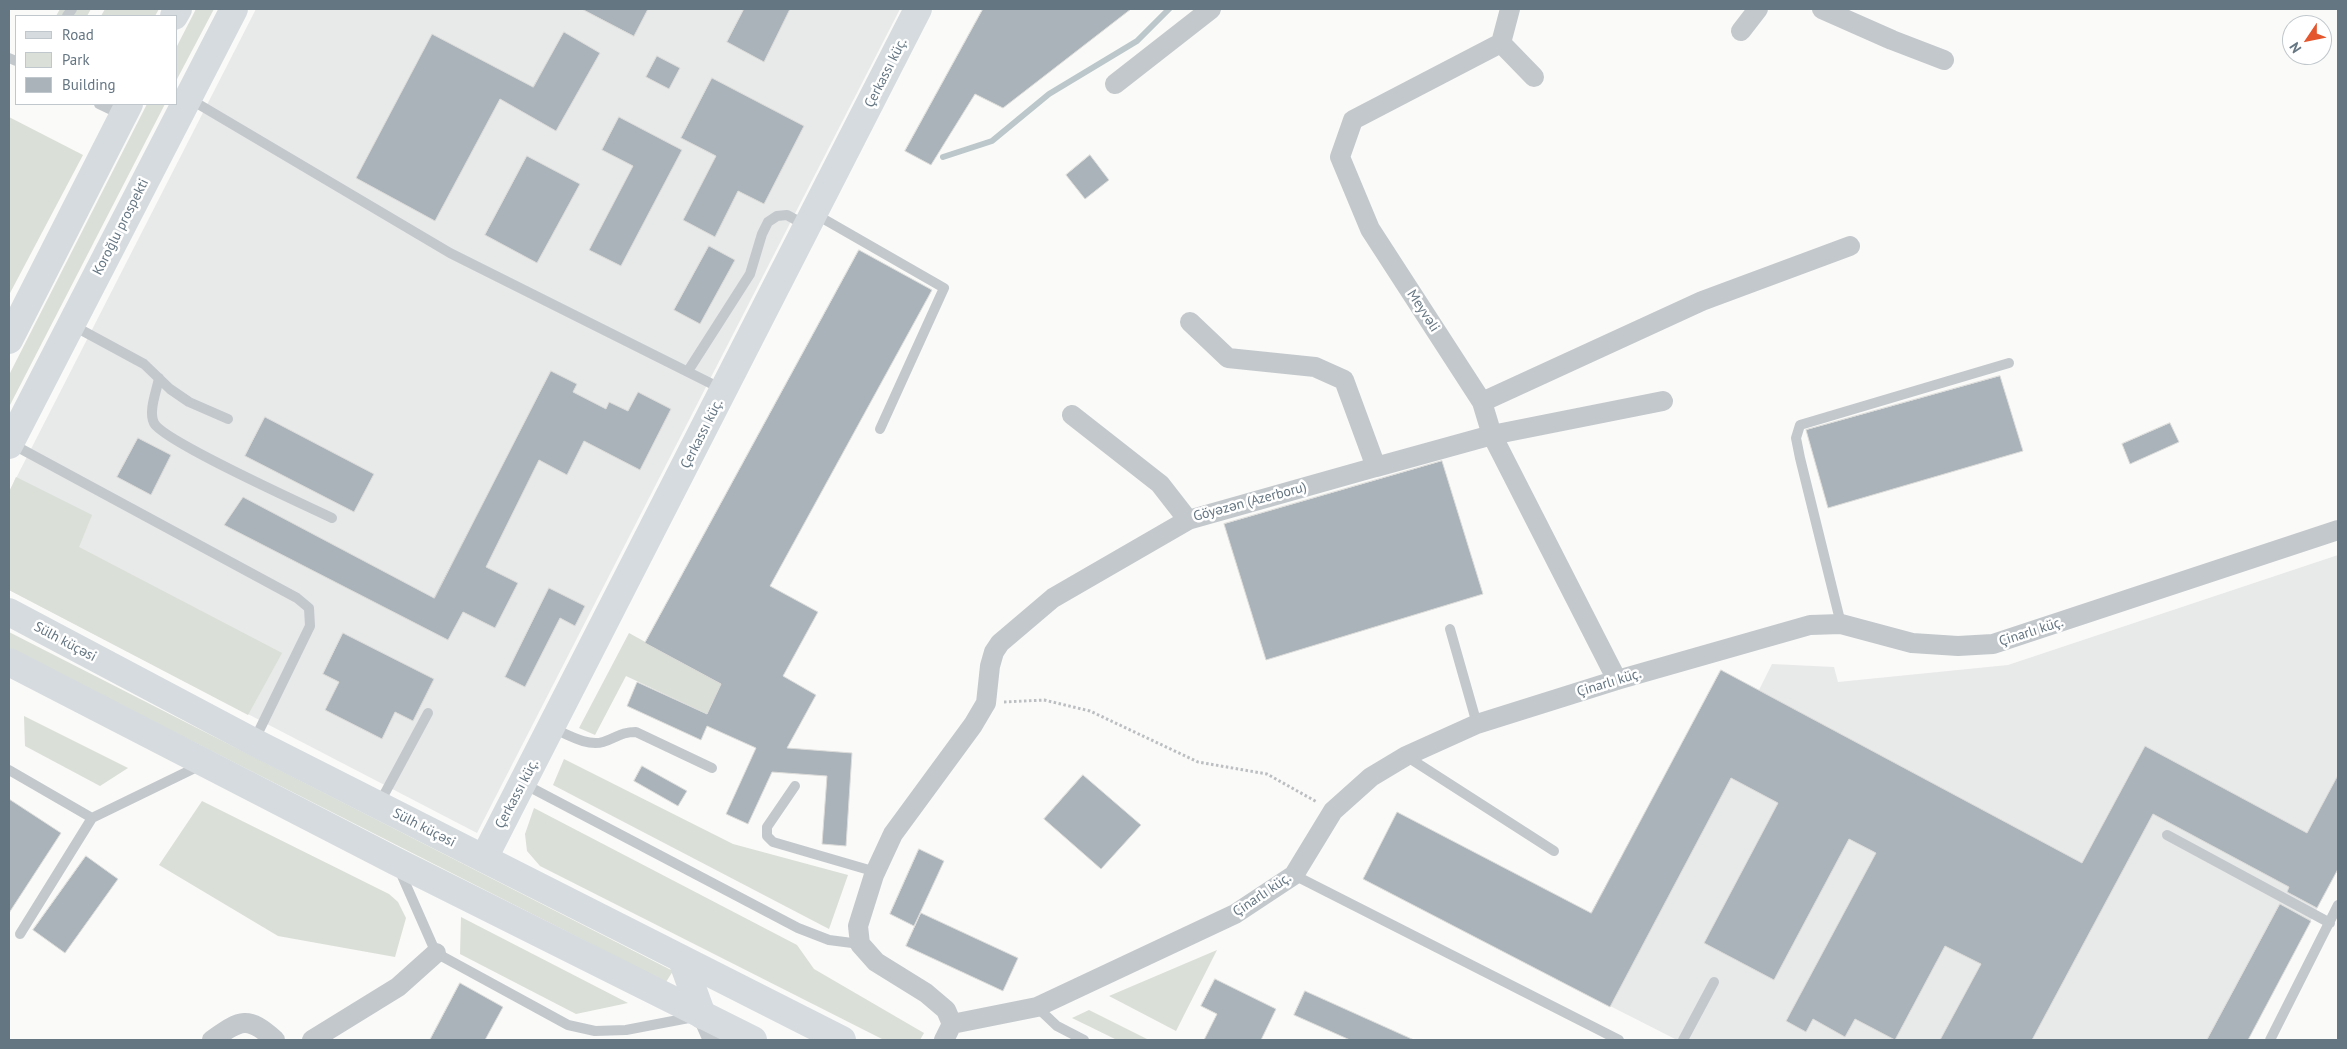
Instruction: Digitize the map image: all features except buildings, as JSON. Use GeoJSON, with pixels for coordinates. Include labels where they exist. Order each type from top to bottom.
{"type":"FeatureCollection","features":[{"type":"Feature","properties":{"kind":"main road","name":"Koroğlu prospekti"},"geometry":{"type":"LineString","coordinates":[[9,443],[234,9]]}},
{"type":"Feature","properties":{"kind":"main road","name":"Çerkassı küç."},"geometry":{"type":"LineString","coordinates":[[484,858],[812,220],[918,9]]}},
{"type":"Feature","properties":{"kind":"main road"},"geometry":{"type":"LineString","coordinates":[[9,340],[126,110]]}},
{"type":"Feature","properties":{"kind":"main road","name":"Sülh küçəsi"},"geometry":{"type":"LineString","coordinates":[[9,612],[254,742],[842,1040]]}},
{"type":"Feature","properties":{"kind":"main road"},"geometry":{"type":"LineString","coordinates":[[9,662],[395,861],[753,1040]]}},
{"type":"Feature","properties":{"kind":"main road"},"geometry":{"type":"LineString","coordinates":[[682,960],[702,1015]]}},
{"type":"Feature","properties":{"kind":"street"},"geometry":{"type":"LineString","coordinates":[[1115,84],[1211,9]]}},
{"type":"Feature","properties":{"kind":"street"},"geometry":{"type":"LineString","coordinates":[[1510,9],[1501,43],[1534,77]]}},
{"type":"Feature","properties":{"kind":"street"},"geometry":{"type":"LineString","coordinates":[[1741,31],[1758,9]]}},
{"type":"Feature","properties":{"kind":"street"},"geometry":{"type":"LineString","coordinates":[[1822,9],[1892,40],[1944,60]]}},
{"type":"Feature","properties":{"kind":"street","name":"Meyvəli"},"geometry":{"type":"LineString","coordinates":[[1501,43],[1353,120],[1340,157],[1370,229],[1482,402],[1492,435],[1617,680]]}},
{"type":"Feature","properties":{"kind":"street"},"geometry":{"type":"LineString","coordinates":[[1482,402],[1702,301],[1850,246]]}},
{"type":"Feature","properties":{"kind":"street"},"geometry":{"type":"LineString","coordinates":[[1190,322],[1228,358],[1315,367],[1344,380],[1376,467]]}},
{"type":"Feature","properties":{"kind":"street","name":"Göyəzən (Azerboru)"},"geometry":{"type":"LineString","coordinates":[[1072,415],[1160,484],[1188,520],[1492,435],[1663,401]]}},
{"type":"Feature","properties":{"kind":"street"},"geometry":{"type":"LineString","coordinates":[[948,1032],[946,1010],[926,994],[876,962],[860,944],[858,926],[876,872],[893,834],[973,725],[986,703],[990,666],[994,652],[1000,642],[1052,598],[1188,520]]}},
{"type":"Feature","properties":{"kind":"street","name":"Çinarlı küç."},"geometry":{"type":"LineString","coordinates":[[948,1032],[1037,1007],[1235,914],[1294,875],[1333,811],[1371,777],[1406,756],[1477,724],[1617,680],[1810,625],[1841,624],[1912,644],[1958,646],[1993,644],[2338,530]]}},
{"type":"Feature","properties":{"kind":"street"},"geometry":{"type":"LineString","coordinates":[[312,1040],[398,987],[436,953]]}},
{"type":"Feature","properties":{"kind":"street"},"geometry":{"type":"LineString","coordinates":[[702,1015],[713,1040]]}},
{"type":"Feature","properties":{"kind":"street"},"geometry":{"type":"LineString","coordinates":[[212,1040],[232,1026],[245,1022],[258,1025],[275,1040]]}},
{"type":"Feature","properties":{"kind":"lane"},"geometry":{"type":"LineString","coordinates":[[188,98],[450,253],[725,390]]}},
{"type":"Feature","properties":{"kind":"lane"},"geometry":{"type":"LineString","coordinates":[[104,105],[126,110]]}},
{"type":"Feature","properties":{"kind":"lane"},"geometry":{"type":"LineString","coordinates":[[688,371],[750,274],[762,234],[768,222],[777,216],[787,215],[812,220],[944,288],[880,429]]}},
{"type":"Feature","properties":{"kind":"lane"},"geometry":{"type":"LineString","coordinates":[[71,324],[144,364],[170,390],[189,402],[228,419]]}},
{"type":"Feature","properties":{"kind":"lane"},"geometry":{"type":"LineString","coordinates":[[1841,624],[1800,458],[1796,438],[1800,425],[2009,363]]}},
{"type":"Feature","properties":{"kind":"lane"},"geometry":{"type":"LineString","coordinates":[[159,378],[152,413],[154,423],[164,433],[191,449],[332,518]]}},
{"type":"Feature","properties":{"kind":"lane"},"geometry":{"type":"LineString","coordinates":[[9,443],[297,598],[309,608],[310,626],[254,742]]}},
{"type":"Feature","properties":{"kind":"lane"},"geometry":{"type":"LineString","coordinates":[[1450,629],[1477,724]]}},
{"type":"Feature","properties":{"kind":"lane"},"geometry":{"type":"LineString","coordinates":[[379,805],[428,713]]}},
{"type":"Feature","properties":{"kind":"lane"},"geometry":{"type":"LineString","coordinates":[[552,728],[595,744],[605,742],[623,732],[636,732],[712,768]]}},
{"type":"Feature","properties":{"kind":"lane"},"geometry":{"type":"LineString","coordinates":[[1406,756],[1554,851]]}},
{"type":"Feature","properties":{"kind":"lane"},"geometry":{"type":"LineString","coordinates":[[20,934],[92,818],[204,763]]}},
{"type":"Feature","properties":{"kind":"lane"},"geometry":{"type":"LineString","coordinates":[[9,770],[92,818]]}},
{"type":"Feature","properties":{"kind":"lane"},"geometry":{"type":"LineString","coordinates":[[523,783],[798,928],[829,940],[860,944]]}},
{"type":"Feature","properties":{"kind":"lane"},"geometry":{"type":"LineString","coordinates":[[795,786],[767,827],[767,836],[773,842],[876,872]]}},
{"type":"Feature","properties":{"kind":"lane"},"geometry":{"type":"LineString","coordinates":[[2167,836],[2330,923]]}},
{"type":"Feature","properties":{"kind":"lane"},"geometry":{"type":"LineString","coordinates":[[395,861],[436,953],[568,1025],[595,1031],[626,1030],[702,1015]]}},
{"type":"Feature","properties":{"kind":"lane"},"geometry":{"type":"LineString","coordinates":[[1294,875],[1619,1040]]}},
{"type":"Feature","properties":{"kind":"lane"},"geometry":{"type":"LineString","coordinates":[[2270,1040],[2338,905]]}},
{"type":"Feature","properties":{"kind":"lane"},"geometry":{"type":"LineString","coordinates":[[1683,1040],[1714,982]]}},
{"type":"Feature","properties":{"kind":"lane"},"geometry":{"type":"LineString","coordinates":[[1037,1007],[1057,1026],[1084,1040]]}},
{"type":"Feature","properties":{"kind":"path"},"geometry":{"type":"LineString","coordinates":[[986,703],[1044,700],[1090,711],[1198,762],[1267,774],[1333,811]]}},
{"type":"Feature","properties":{"kind":"shaded area"},"geometry":{"type":"Polygon","coordinates":[[[256,9],[900,9],[477,833],[9,590],[9,492],[256,9]]]}},
{"type":"Feature","properties":{"kind":"shaded area"},"geometry":{"type":"Polygon","coordinates":[[[2338,555],[2338,869],[2248,1040],[1677,1040],[1557,979],[1721,670],[1759,690],[1772,664],[1834,667],[1838,682],[2008,665],[2338,555]]]}},
{"type":"Feature","properties":{"kind":"green space"},"geometry":{"type":"Polygon","coordinates":[[[60,9],[91,9],[88,15],[57,15],[60,9]]]}},
{"type":"Feature","properties":{"kind":"green space"},"geometry":{"type":"Polygon","coordinates":[[[105,9],[159,9],[156,15],[102,15],[105,9]]]}},
{"type":"Feature","properties":{"kind":"green space"},"geometry":{"type":"Polygon","coordinates":[[[196,9],[214,9],[178,77],[178,44],[196,9]]]}},
{"type":"Feature","properties":{"kind":"green space"},"geometry":{"type":"Polygon","coordinates":[[[146,105],[164,105],[9,407],[9,375],[146,105]]]}},
{"type":"Feature","properties":{"kind":"green space"},"geometry":{"type":"Polygon","coordinates":[[[9,117],[83,155],[9,295],[9,117]]]}},
{"type":"Feature","properties":{"kind":"green space"},"geometry":{"type":"Polygon","coordinates":[[[16,477],[92,515],[79,547],[282,653],[248,715],[9,590],[9,492],[16,477]]]}},
{"type":"Feature","properties":{"kind":"green space"},"geometry":{"type":"Polygon","coordinates":[[[9,632],[673,971],[666,982],[9,648],[9,632]]]}},
{"type":"Feature","properties":{"kind":"green space"},"geometry":{"type":"Polygon","coordinates":[[[629,633],[799,727],[789,736],[713,701],[707,714],[626,676],[595,735],[579,728],[629,633]]]}},
{"type":"Feature","properties":{"kind":"green space"},"geometry":{"type":"Polygon","coordinates":[[[24,716],[128,768],[100,786],[25,746],[24,716]]]}},
{"type":"Feature","properties":{"kind":"green space"},"geometry":{"type":"Polygon","coordinates":[[[564,759],[733,844],[848,875],[829,929],[553,785],[564,759]]]}},
{"type":"Feature","properties":{"kind":"green space"},"geometry":{"type":"Polygon","coordinates":[[[202,801],[389,894],[398,902],[406,918],[395,957],[278,936],[159,865],[202,801]]]}},
{"type":"Feature","properties":{"kind":"green space"},"geometry":{"type":"Polygon","coordinates":[[[534,808],[797,945],[814,969],[924,1033],[920,1040],[884,1040],[540,866],[527,851],[525,834],[534,808]]]}},
{"type":"Feature","properties":{"kind":"green space"},"geometry":{"type":"Polygon","coordinates":[[[461,917],[628,1003],[576,1014],[460,954],[461,917]]]}},
{"type":"Feature","properties":{"kind":"green space"},"geometry":{"type":"Polygon","coordinates":[[[1217,950],[1176,1031],[1109,996],[1217,950]]]}},
{"type":"Feature","properties":{"kind":"green space"},"geometry":{"type":"Polygon","coordinates":[[[1089,1010],[1149,1040],[1117,1040],[1072,1018],[1089,1010]]]}},
{"type":"Feature","properties":{"kind":"waterway"},"geometry":{"type":"LineString","coordinates":[[943,157],[992,141],[1049,94],[1137,41],[1169,9]]}}]}
